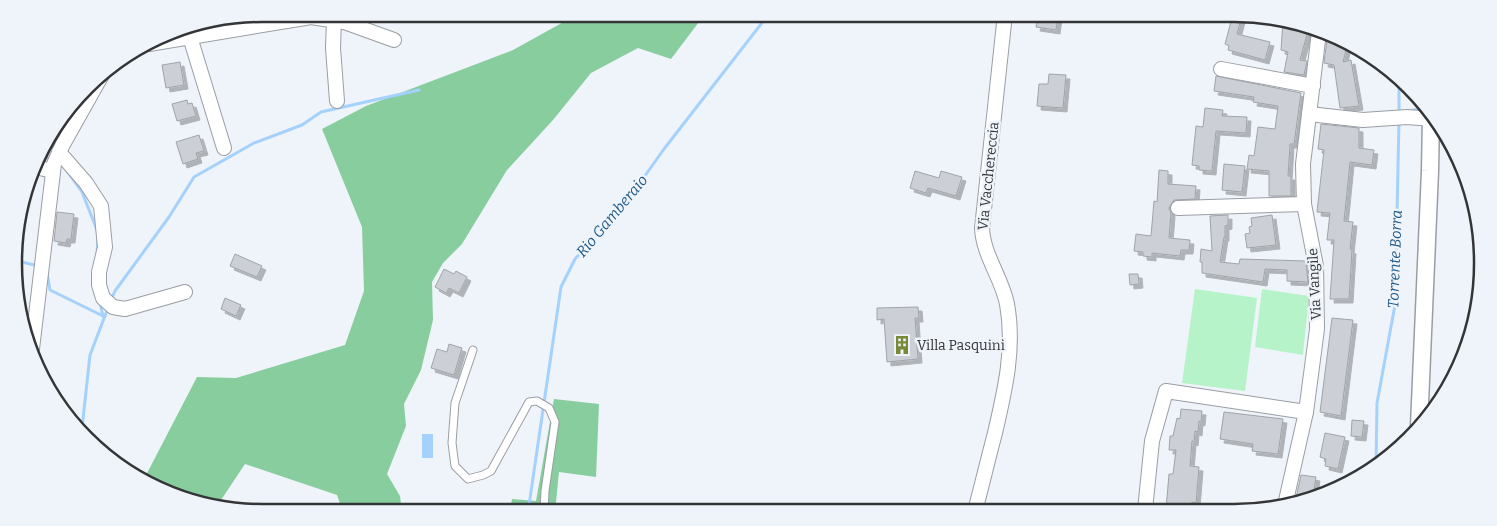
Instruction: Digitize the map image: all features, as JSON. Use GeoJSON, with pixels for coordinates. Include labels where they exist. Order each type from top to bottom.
{"type":"FeatureCollection","features":[{"type":"Feature","properties":{"kind":"street"},"geometry":{"type":"LineString","coordinates":[[174,40],[266,22]]}},
{"type":"Feature","properties":{"kind":"street"},"geometry":{"type":"LineString","coordinates":[[334,22],[333,56],[338,101]]}},
{"type":"Feature","properties":{"kind":"street"},"geometry":{"type":"LineString","coordinates":[[342,22],[362,27],[394,40]]}},
{"type":"Feature","properties":{"kind":"street","name":"Via Vacchereccia"},"geometry":{"type":"LineString","coordinates":[[977,504],[1005,389],[1009,361],[1009,321],[1006,302],[982,242],[1005,22]]}},
{"type":"Feature","properties":{"kind":"street"},"geometry":{"type":"LineString","coordinates":[[190,37],[224,148]]}},
{"type":"Feature","properties":{"kind":"street","name":"Via Vangile"},"geometry":{"type":"LineString","coordinates":[[1287,497],[1306,412],[1317,329],[1316,266],[1304,204],[1303,164],[1318,38]]}},
{"type":"Feature","properties":{"kind":"street"},"geometry":{"type":"LineString","coordinates":[[1221,69],[1313,86]]}},
{"type":"Feature","properties":{"kind":"street"},"geometry":{"type":"LineString","coordinates":[[34,335],[53,171],[58,152],[90,96]]}},
{"type":"Feature","properties":{"kind":"street"},"geometry":{"type":"LineString","coordinates":[[1309,114],[1362,120],[1426,118]]}},
{"type":"Feature","properties":{"kind":"street"},"geometry":{"type":"LineString","coordinates":[[1419,416],[1431,125]]}},
{"type":"Feature","properties":{"kind":"street"},"geometry":{"type":"LineString","coordinates":[[58,152],[86,183],[101,206],[105,247],[99,285],[103,298],[113,307],[125,309],[186,292]]}},
{"type":"Feature","properties":{"kind":"street"},"geometry":{"type":"LineString","coordinates":[[42,169],[53,171]]}},
{"type":"Feature","properties":{"kind":"street"},"geometry":{"type":"LineString","coordinates":[[1178,208],[1304,204]]}},
{"type":"Feature","properties":{"kind":"street"},"geometry":{"type":"LineString","coordinates":[[1146,504],[1152,442],[1166,391],[1306,412]]}},
{"type":"Feature","properties":{"kind":"lane"},"geometry":{"type":"LineString","coordinates":[[473,350],[455,403],[452,443],[455,466],[468,479],[491,471],[529,402],[537,401],[549,408],[555,422],[544,504]]}},
{"type":"Feature","properties":{"kind":"green space"},"geometry":{"type":"Polygon","coordinates":[[[564,22],[699,22],[671,59],[638,48],[591,73],[553,120],[507,170],[462,244],[443,263],[432,282],[433,320],[421,370],[404,404],[406,426],[387,474],[400,496],[401,504],[340,504],[337,495],[245,464],[221,500],[186,491],[147,473],[197,377],[236,378],[345,345],[364,291],[362,227],[322,129],[366,106],[513,50],[564,22]]]}},
{"type":"Feature","properties":{"kind":"green space"},"geometry":{"type":"Polygon","coordinates":[[[1195,289],[1257,298],[1245,391],[1182,383],[1195,289]]]}},
{"type":"Feature","properties":{"kind":"green space"},"geometry":{"type":"Polygon","coordinates":[[[1262,289],[1309,296],[1303,355],[1255,347],[1262,289]]]}},
{"type":"Feature","properties":{"kind":"green space"},"geometry":{"type":"Polygon","coordinates":[[[554,399],[599,404],[596,477],[559,472],[556,504],[511,504],[512,499],[536,501],[554,399]]]}},
{"type":"Feature","properties":{"kind":"water"},"geometry":{"type":"Polygon","coordinates":[[[422,434],[433,434],[433,458],[422,458],[422,434]]]}},
{"type":"Feature","properties":{"kind":"building"},"geometry":{"type":"Polygon","coordinates":[[[1037,22],[1057,22],[1056,30],[1036,27],[1037,22]]]}},
{"type":"Feature","properties":{"kind":"building"},"geometry":{"type":"Polygon","coordinates":[[[1231,22],[1240,22],[1237,34],[1270,42],[1265,60],[1228,50],[1229,46],[1225,44],[1231,22]]]}},
{"type":"Feature","properties":{"kind":"building"},"geometry":{"type":"Polygon","coordinates":[[[1283,27],[1307,34],[1300,60],[1307,61],[1304,75],[1284,72],[1288,52],[1281,50],[1283,27]]]}},
{"type":"Feature","properties":{"kind":"building"},"geometry":{"type":"Polygon","coordinates":[[[1327,41],[1346,50],[1343,62],[1351,60],[1359,106],[1340,108],[1334,65],[1324,63],[1327,41]]]}},
{"type":"Feature","properties":{"kind":"building"},"geometry":{"type":"Polygon","coordinates":[[[180,62],[184,85],[166,88],[162,65],[180,62]]]}},
{"type":"Feature","properties":{"kind":"building"},"geometry":{"type":"Polygon","coordinates":[[[1049,74],[1066,75],[1063,108],[1037,106],[1039,84],[1048,84],[1049,74]]]}},
{"type":"Feature","properties":{"kind":"building"},"geometry":{"type":"Polygon","coordinates":[[[1216,76],[1301,93],[1294,144],[1290,144],[1288,176],[1291,176],[1291,196],[1269,196],[1269,171],[1247,169],[1249,155],[1254,156],[1258,127],[1275,129],[1278,106],[1253,102],[1254,97],[1214,91],[1216,76]]]}},
{"type":"Feature","properties":{"kind":"building"},"geometry":{"type":"Polygon","coordinates":[[[187,100],[188,104],[192,103],[196,116],[177,121],[172,104],[187,100]]]}},
{"type":"Feature","properties":{"kind":"building"},"geometry":{"type":"Polygon","coordinates":[[[1205,108],[1223,110],[1222,116],[1247,117],[1246,133],[1216,131],[1212,171],[1199,170],[1199,166],[1192,165],[1196,126],[1203,127],[1205,108]]]}},
{"type":"Feature","properties":{"kind":"building"},"geometry":{"type":"Polygon","coordinates":[[[1321,124],[1359,128],[1359,148],[1374,150],[1372,165],[1350,162],[1344,221],[1353,222],[1350,249],[1352,250],[1349,299],[1330,299],[1334,240],[1327,240],[1330,213],[1317,212],[1324,150],[1318,149],[1321,124]]]}},
{"type":"Feature","properties":{"kind":"building"},"geometry":{"type":"Polygon","coordinates":[[[199,135],[204,151],[196,153],[198,159],[183,164],[176,142],[199,135]]]}},
{"type":"Feature","properties":{"kind":"building"},"geometry":{"type":"Polygon","coordinates":[[[1224,164],[1245,166],[1242,192],[1222,190],[1224,164]]]}},
{"type":"Feature","properties":{"kind":"building"},"geometry":{"type":"Polygon","coordinates":[[[1159,170],[1168,171],[1168,184],[1196,186],[1195,199],[1174,200],[1169,208],[1171,213],[1169,238],[1190,240],[1189,250],[1181,250],[1180,256],[1152,253],[1152,257],[1143,256],[1143,252],[1134,251],[1136,234],[1151,236],[1154,201],[1157,202],[1159,170]]]}},
{"type":"Feature","properties":{"kind":"building"},"geometry":{"type":"Polygon","coordinates":[[[915,171],[939,178],[941,171],[962,177],[956,196],[928,188],[926,193],[910,188],[915,171]]]}},
{"type":"Feature","properties":{"kind":"building"},"geometry":{"type":"Polygon","coordinates":[[[57,212],[74,214],[71,239],[67,239],[66,243],[54,241],[57,212]]]}},
{"type":"Feature","properties":{"kind":"building"},"geometry":{"type":"Polygon","coordinates":[[[1228,215],[1228,225],[1225,226],[1225,237],[1220,262],[1239,264],[1240,259],[1306,261],[1308,282],[1287,281],[1287,270],[1265,269],[1263,282],[1202,273],[1202,262],[1200,262],[1201,249],[1212,251],[1210,216],[1228,215]]]}},
{"type":"Feature","properties":{"kind":"building"},"geometry":{"type":"Polygon","coordinates":[[[1272,215],[1276,245],[1247,248],[1245,234],[1250,233],[1249,227],[1252,226],[1251,218],[1272,215]]]}},
{"type":"Feature","properties":{"kind":"building"},"geometry":{"type":"Polygon","coordinates":[[[235,254],[262,266],[257,277],[230,266],[235,254]]]}},
{"type":"Feature","properties":{"kind":"building"},"geometry":{"type":"Polygon","coordinates":[[[444,269],[454,274],[456,271],[467,277],[459,293],[449,288],[446,293],[435,287],[444,269]]]}},
{"type":"Feature","properties":{"kind":"building"},"geometry":{"type":"Polygon","coordinates":[[[1129,274],[1138,274],[1139,284],[1130,285],[1129,274]]]}},
{"type":"Feature","properties":{"kind":"building"},"geometry":{"type":"Polygon","coordinates":[[[225,298],[241,305],[236,316],[221,309],[225,298]]]}},
{"type":"Feature","properties":{"kind":"building"},"geometry":{"type":"Polygon","coordinates":[[[918,307],[919,318],[915,318],[918,359],[887,362],[884,319],[877,320],[877,308],[918,307]]]}},
{"type":"Feature","properties":{"kind":"building"},"geometry":{"type":"Polygon","coordinates":[[[1332,318],[1353,320],[1341,416],[1320,412],[1332,318]]]}},
{"type":"Feature","properties":{"kind":"building"},"geometry":{"type":"Polygon","coordinates":[[[449,344],[462,348],[454,375],[431,368],[437,349],[447,352],[449,344]]]}},
{"type":"Feature","properties":{"kind":"building"},"geometry":{"type":"Polygon","coordinates":[[[1181,409],[1202,411],[1198,432],[1195,431],[1194,442],[1192,441],[1190,466],[1199,467],[1196,503],[1166,504],[1169,474],[1173,474],[1176,450],[1169,450],[1170,436],[1173,436],[1177,418],[1180,419],[1181,409]]]}},
{"type":"Feature","properties":{"kind":"building"},"geometry":{"type":"Polygon","coordinates":[[[1224,412],[1283,419],[1278,454],[1252,451],[1253,444],[1220,439],[1224,412]]]}},
{"type":"Feature","properties":{"kind":"building"},"geometry":{"type":"Polygon","coordinates":[[[1352,420],[1364,421],[1362,437],[1351,436],[1352,420]]]}},
{"type":"Feature","properties":{"kind":"building"},"geometry":{"type":"Polygon","coordinates":[[[1325,433],[1345,437],[1338,469],[1325,466],[1326,459],[1320,457],[1325,433]]]}},
{"type":"Feature","properties":{"kind":"building"},"geometry":{"type":"Polygon","coordinates":[[[1301,475],[1316,477],[1314,490],[1297,495],[1301,475]]]}},
{"type":"Feature","properties":{"kind":"waterway","name":"Rio Gamberaio"},"geometry":{"type":"LineString","coordinates":[[529,504],[561,287],[575,259],[622,208],[664,149],[763,22]]}},
{"type":"Feature","properties":{"kind":"waterway","name":"Torrente Borra"},"geometry":{"type":"LineString","coordinates":[[1399,88],[1399,115]]}},
{"type":"Feature","properties":{"kind":"waterway"},"geometry":{"type":"LineString","coordinates":[[111,300],[115,291],[169,217],[194,177],[254,143],[302,125],[321,112],[419,90]]}},
{"type":"Feature","properties":{"kind":"waterway"},"geometry":{"type":"LineString","coordinates":[[1409,111],[1419,109]]}},
{"type":"Feature","properties":{"kind":"waterway","name":"Torrente Borra"},"geometry":{"type":"LineString","coordinates":[[1376,457],[1377,403],[1395,305],[1399,121]]}},
{"type":"Feature","properties":{"kind":"waterway"},"geometry":{"type":"LineString","coordinates":[[67,171],[82,192],[97,230]]}},
{"type":"Feature","properties":{"kind":"waterway"},"geometry":{"type":"LineString","coordinates":[[97,255],[98,238]]}},
{"type":"Feature","properties":{"kind":"waterway"},"geometry":{"type":"LineString","coordinates":[[22,262],[38,266]]}},
{"type":"Feature","properties":{"kind":"waterway"},"geometry":{"type":"LineString","coordinates":[[47,273],[50,290],[103,316]]}},
{"type":"Feature","properties":{"kind":"waterway"},"geometry":{"type":"LineString","coordinates":[[100,303],[103,316]]}},
{"type":"Feature","properties":{"kind":"waterway"},"geometry":{"type":"LineString","coordinates":[[83,423],[90,355],[108,308]]}},
{"type":"Feature","properties":{"kind":"place","name":"Villa Pasquini"},"geometry":{"type":"Point","coordinates":[902,345]}}]}
